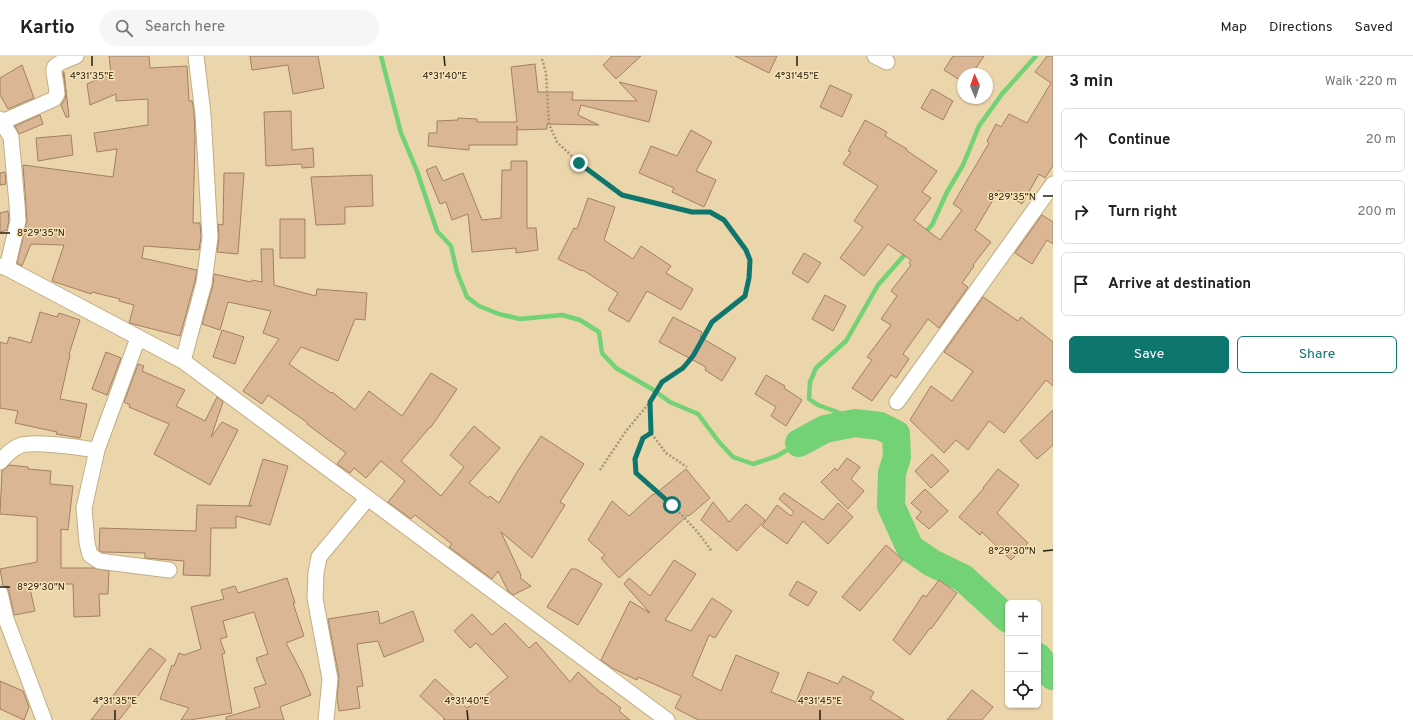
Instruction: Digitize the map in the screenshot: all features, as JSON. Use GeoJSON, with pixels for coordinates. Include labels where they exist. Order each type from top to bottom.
{"type":"FeatureCollection","features":[{"type":"Feature","properties":{"kind":"street"},"geometry":{"type":"LineString","coordinates":[[76,56],[59,63],[54,67],[53,72],[58,94],[54,99],[1,121],[10,137],[18,221],[4,267],[183,361],[667,720]]}},
{"type":"Feature","properties":{"kind":"street"},"geometry":{"type":"LineString","coordinates":[[183,361],[204,283],[210,237],[203,114],[196,56]]}},
{"type":"Feature","properties":{"kind":"street"},"geometry":{"type":"LineString","coordinates":[[897,402],[992,268],[1031,217],[1053,184]]}},
{"type":"Feature","properties":{"kind":"street"},"geometry":{"type":"LineString","coordinates":[[138,338],[97,450],[84,508],[87,543],[90,555],[99,562],[169,570]]}},
{"type":"Feature","properties":{"kind":"street"},"geometry":{"type":"LineString","coordinates":[[0,462],[19,446],[35,443],[97,450]]}},
{"type":"Feature","properties":{"kind":"street"},"geometry":{"type":"LineString","coordinates":[[326,720],[330,679],[315,598],[316,573],[319,557],[368,498]]}},
{"type":"Feature","properties":{"kind":"street"},"geometry":{"type":"LineString","coordinates":[[0,593],[6,619],[44,720]]}},
{"type":"Feature","properties":{"kind":"path"},"geometry":{"type":"LineString","coordinates":[[542,59],[546,73],[549,124],[557,142],[562,148],[579,163],[622,195],[692,212],[710,212],[724,220],[746,250],[750,260],[749,278],[745,296],[712,322],[693,356],[683,368],[662,382],[650,402],[626,431],[600,470]]}},
{"type":"Feature","properties":{"kind":"path"},"geometry":{"type":"LineString","coordinates":[[650,402],[651,433],[666,454],[686,467]]}},
{"type":"Feature","properties":{"kind":"path"},"geometry":{"type":"LineString","coordinates":[[651,433],[643,438],[635,459],[636,473],[672,505],[702,537],[712,552]]}},
{"type":"Feature","properties":{"kind":"building"},"geometry":{"type":"Polygon","coordinates":[[[109,56],[149,56],[150,68],[187,66],[189,101],[192,101],[194,111],[195,137],[193,223],[200,223],[201,237],[199,250],[144,246],[142,258],[197,270],[180,336],[129,323],[134,305],[119,301],[120,299],[92,292],[91,294],[52,281],[64,245],[31,244],[22,266],[17,263],[27,221],[23,165],[113,177],[117,149],[97,152],[94,133],[148,125],[148,99],[116,101],[116,94],[90,105],[87,84],[111,73],[109,56]]]}},
{"type":"Feature","properties":{"kind":"building"},"geometry":{"type":"Polygon","coordinates":[[[250,56],[318,56],[324,88],[293,94],[288,65],[252,70],[250,56]]]}},
{"type":"Feature","properties":{"kind":"building"},"geometry":{"type":"Polygon","coordinates":[[[612,56],[641,56],[616,79],[603,65],[612,56]]]}},
{"type":"Feature","properties":{"kind":"building"},"geometry":{"type":"Polygon","coordinates":[[[735,56],[777,56],[769,73],[735,56]]]}},
{"type":"Feature","properties":{"kind":"building"},"geometry":{"type":"Polygon","coordinates":[[[953,56],[984,56],[976,68],[957,68],[957,78],[944,70],[953,56]]]}},
{"type":"Feature","properties":{"kind":"building"},"geometry":{"type":"Polygon","coordinates":[[[1047,56],[1053,56],[1053,166],[1045,178],[1039,174],[1022,204],[999,190],[975,230],[991,242],[973,265],[974,266],[962,283],[968,287],[939,328],[928,319],[903,354],[909,359],[896,378],[891,375],[872,401],[852,388],[872,360],[867,357],[891,325],[881,319],[897,296],[891,291],[911,265],[909,263],[911,260],[888,244],[864,276],[840,258],[863,227],[854,221],[878,186],[843,164],[851,152],[848,151],[865,120],[887,132],[885,136],[907,149],[906,150],[937,171],[922,192],[931,198],[914,220],[940,240],[962,210],[953,204],[989,143],[987,141],[996,124],[1001,127],[1009,114],[1027,123],[1051,83],[1035,72],[1047,56]]]}},
{"type":"Feature","properties":{"kind":"building"},"geometry":{"type":"Polygon","coordinates":[[[535,64],[538,92],[573,92],[572,100],[637,101],[619,82],[657,91],[649,122],[581,105],[578,115],[599,125],[547,124],[547,129],[518,130],[517,126],[517,145],[469,145],[469,150],[428,146],[429,133],[437,133],[437,121],[458,120],[458,118],[477,119],[477,122],[517,122],[511,67],[535,64]]]}},
{"type":"Feature","properties":{"kind":"building"},"geometry":{"type":"Polygon","coordinates":[[[22,65],[34,98],[8,109],[0,95],[0,78],[22,65]]]}},
{"type":"Feature","properties":{"kind":"building"},"geometry":{"type":"Polygon","coordinates":[[[64,72],[69,117],[66,117],[61,105],[66,94],[64,72]]]}},
{"type":"Feature","properties":{"kind":"building"},"geometry":{"type":"Polygon","coordinates":[[[830,85],[852,95],[842,117],[820,107],[830,85]]]}},
{"type":"Feature","properties":{"kind":"building"},"geometry":{"type":"Polygon","coordinates":[[[932,89],[953,101],[943,120],[921,108],[932,89]]]}},
{"type":"Feature","properties":{"kind":"building"},"geometry":{"type":"Polygon","coordinates":[[[291,111],[292,150],[313,148],[314,167],[302,168],[302,164],[266,166],[264,112],[291,111]]]}},
{"type":"Feature","properties":{"kind":"building"},"geometry":{"type":"Polygon","coordinates":[[[40,115],[43,124],[19,134],[15,126],[40,115]]]}},
{"type":"Feature","properties":{"kind":"building"},"geometry":{"type":"Polygon","coordinates":[[[691,130],[712,142],[696,171],[716,180],[704,207],[672,192],[674,188],[639,173],[651,146],[677,156],[691,130]]]}},
{"type":"Feature","properties":{"kind":"building"},"geometry":{"type":"Polygon","coordinates":[[[71,135],[73,155],[38,161],[36,138],[71,135]]]}},
{"type":"Feature","properties":{"kind":"building"},"geometry":{"type":"Polygon","coordinates":[[[511,161],[527,161],[527,228],[536,228],[538,250],[516,253],[516,248],[472,252],[468,214],[452,220],[446,202],[440,204],[426,170],[436,166],[443,181],[463,173],[482,220],[501,218],[502,170],[511,170],[511,161]]]}},
{"type":"Feature","properties":{"kind":"building"},"geometry":{"type":"Polygon","coordinates":[[[5,172],[6,184],[0,185],[0,173],[5,172]]]}},
{"type":"Feature","properties":{"kind":"building"},"geometry":{"type":"Polygon","coordinates":[[[224,173],[244,173],[238,254],[217,252],[219,238],[218,224],[223,225],[224,173]]]}},
{"type":"Feature","properties":{"kind":"building"},"geometry":{"type":"Polygon","coordinates":[[[372,175],[373,206],[345,207],[345,224],[316,225],[311,177],[372,175]]]}},
{"type":"Feature","properties":{"kind":"building"},"geometry":{"type":"Polygon","coordinates":[[[588,198],[615,207],[604,240],[633,259],[641,246],[671,266],[666,273],[693,289],[681,310],[647,291],[629,322],[608,310],[618,293],[583,270],[582,271],[558,259],[574,228],[577,229],[588,198]]]}},
{"type":"Feature","properties":{"kind":"building"},"geometry":{"type":"Polygon","coordinates":[[[8,211],[9,220],[7,230],[0,232],[0,213],[8,211]]]}},
{"type":"Feature","properties":{"kind":"building"},"geometry":{"type":"Polygon","coordinates":[[[1042,215],[1053,222],[1053,244],[1047,240],[1032,264],[1015,253],[1042,215]]]}},
{"type":"Feature","properties":{"kind":"building"},"geometry":{"type":"Polygon","coordinates":[[[280,219],[305,219],[305,258],[280,258],[280,219]]]}},
{"type":"Feature","properties":{"kind":"building"},"geometry":{"type":"Polygon","coordinates":[[[261,249],[273,249],[274,285],[316,296],[317,289],[367,293],[365,320],[355,319],[338,361],[301,347],[289,364],[331,393],[332,392],[355,410],[369,391],[402,416],[431,373],[457,389],[431,427],[401,461],[441,496],[464,467],[450,455],[474,426],[500,448],[469,483],[488,498],[490,496],[499,503],[517,472],[541,436],[584,464],[560,502],[565,505],[532,558],[501,532],[521,575],[520,578],[531,586],[513,595],[508,591],[498,571],[492,579],[449,547],[452,544],[415,515],[411,519],[388,502],[405,481],[381,461],[366,478],[354,468],[350,473],[337,464],[346,453],[307,424],[308,423],[268,395],[262,404],[243,391],[279,339],[263,333],[271,311],[228,302],[220,330],[202,324],[213,285],[214,274],[251,282],[252,280],[262,282],[261,249]]]}},
{"type":"Feature","properties":{"kind":"building"},"geometry":{"type":"Polygon","coordinates":[[[804,253],[821,263],[808,283],[792,273],[804,253]]]}},
{"type":"Feature","properties":{"kind":"building"},"geometry":{"type":"Polygon","coordinates":[[[825,295],[846,306],[833,331],[812,319],[825,295]]]}},
{"type":"Feature","properties":{"kind":"building"},"geometry":{"type":"Polygon","coordinates":[[[983,297],[1018,321],[1021,317],[1053,342],[1053,386],[1046,380],[1004,433],[989,421],[968,450],[956,440],[944,453],[910,420],[931,386],[952,401],[973,371],[944,352],[983,297]]]}},
{"type":"Feature","properties":{"kind":"building"},"geometry":{"type":"Polygon","coordinates":[[[40,312],[57,317],[59,313],[80,320],[69,354],[60,399],[87,404],[80,438],[56,434],[57,432],[15,423],[18,411],[0,408],[0,342],[7,344],[9,337],[31,343],[40,312]]]}},
{"type":"Feature","properties":{"kind":"building"},"geometry":{"type":"Polygon","coordinates":[[[673,317],[702,332],[700,337],[736,358],[722,381],[705,370],[706,367],[659,342],[673,317]]]}},
{"type":"Feature","properties":{"kind":"building"},"geometry":{"type":"Polygon","coordinates":[[[222,330],[244,337],[235,364],[213,357],[222,330]]]}},
{"type":"Feature","properties":{"kind":"building"},"geometry":{"type":"Polygon","coordinates":[[[106,352],[121,358],[107,395],[92,389],[106,352]]]}},
{"type":"Feature","properties":{"kind":"building"},"geometry":{"type":"Polygon","coordinates":[[[138,364],[144,366],[142,371],[185,390],[176,406],[205,421],[217,397],[223,402],[211,437],[222,422],[238,430],[210,485],[154,454],[169,424],[129,407],[130,405],[124,402],[138,364]]]}},
{"type":"Feature","properties":{"kind":"building"},"geometry":{"type":"Polygon","coordinates":[[[766,375],[785,386],[784,388],[802,400],[786,426],[771,416],[776,407],[755,394],[766,375]]]}},
{"type":"Feature","properties":{"kind":"building"},"geometry":{"type":"Polygon","coordinates":[[[1053,410],[1053,445],[1037,459],[1020,441],[1053,410]]]}},
{"type":"Feature","properties":{"kind":"building"},"geometry":{"type":"Polygon","coordinates":[[[932,454],[949,471],[931,488],[915,471],[932,454]]]}},
{"type":"Feature","properties":{"kind":"building"},"geometry":{"type":"Polygon","coordinates":[[[847,458],[860,467],[851,479],[864,491],[848,509],[821,482],[835,468],[837,471],[847,458]]]}},
{"type":"Feature","properties":{"kind":"building"},"geometry":{"type":"Polygon","coordinates":[[[263,459],[288,466],[270,525],[236,516],[236,528],[211,528],[210,576],[183,575],[184,561],[145,558],[145,553],[102,552],[99,550],[100,528],[196,531],[197,505],[252,506],[249,505],[263,459]]]}},
{"type":"Feature","properties":{"kind":"building"},"geometry":{"type":"Polygon","coordinates":[[[9,465],[28,467],[28,469],[51,471],[50,484],[73,486],[68,530],[61,529],[61,568],[94,568],[109,571],[108,594],[99,594],[100,616],[74,617],[73,584],[29,584],[35,611],[14,615],[9,591],[7,587],[3,585],[0,569],[37,562],[37,517],[0,514],[2,471],[9,465]]]}},
{"type":"Feature","properties":{"kind":"building"},"geometry":{"type":"Polygon","coordinates":[[[686,469],[710,498],[689,516],[688,515],[619,578],[601,558],[605,555],[588,540],[612,501],[629,516],[653,494],[654,495],[686,469]]]}},
{"type":"Feature","properties":{"kind":"building"},"geometry":{"type":"Polygon","coordinates":[[[998,469],[1019,485],[997,513],[1028,543],[1011,560],[982,532],[980,535],[959,517],[998,469]]]}},
{"type":"Feature","properties":{"kind":"building"},"geometry":{"type":"Polygon","coordinates":[[[925,489],[948,511],[929,529],[916,518],[921,512],[911,503],[925,489]]]}},
{"type":"Feature","properties":{"kind":"building"},"geometry":{"type":"Polygon","coordinates":[[[784,493],[823,520],[838,503],[853,517],[828,544],[803,521],[787,544],[762,526],[777,505],[791,516],[794,512],[779,499],[784,493]]]}},
{"type":"Feature","properties":{"kind":"building"},"geometry":{"type":"Polygon","coordinates":[[[713,502],[729,522],[746,504],[765,520],[737,551],[701,520],[713,502]]]}},
{"type":"Feature","properties":{"kind":"building"},"geometry":{"type":"Polygon","coordinates":[[[886,545],[903,560],[860,611],[842,597],[886,545]]]}},
{"type":"Feature","properties":{"kind":"building"},"geometry":{"type":"Polygon","coordinates":[[[674,560],[696,574],[665,620],[691,631],[712,598],[732,611],[715,638],[709,635],[692,676],[721,691],[736,655],[779,673],[771,692],[796,702],[808,672],[838,684],[843,676],[874,692],[870,699],[904,720],[698,720],[675,708],[681,696],[638,677],[637,680],[612,668],[601,660],[630,601],[650,613],[624,584],[629,578],[650,596],[674,560]]]}},
{"type":"Feature","properties":{"kind":"building"},"geometry":{"type":"Polygon","coordinates":[[[571,569],[576,569],[602,584],[578,625],[547,607],[571,569]]]}},
{"type":"Feature","properties":{"kind":"building"},"geometry":{"type":"Polygon","coordinates":[[[287,578],[295,603],[293,603],[304,636],[286,643],[302,673],[311,695],[280,707],[284,720],[226,720],[226,717],[260,707],[254,688],[266,684],[256,658],[268,654],[254,612],[223,621],[227,637],[220,639],[225,653],[222,654],[232,713],[190,720],[181,720],[189,708],[160,699],[172,665],[174,666],[179,653],[184,655],[201,649],[191,607],[224,599],[221,590],[235,586],[238,593],[287,578]]]}},
{"type":"Feature","properties":{"kind":"building"},"geometry":{"type":"Polygon","coordinates":[[[939,580],[957,593],[910,655],[893,640],[923,595],[926,597],[939,580]]]}},
{"type":"Feature","properties":{"kind":"building"},"geometry":{"type":"Polygon","coordinates":[[[797,581],[817,592],[808,606],[789,595],[797,581]]]}},
{"type":"Feature","properties":{"kind":"building"},"geometry":{"type":"Polygon","coordinates":[[[378,611],[380,624],[413,611],[424,641],[384,657],[378,641],[357,644],[363,686],[357,687],[360,708],[339,711],[337,698],[339,677],[328,619],[378,611]]]}},
{"type":"Feature","properties":{"kind":"building"},"geometry":{"type":"Polygon","coordinates":[[[472,614],[492,635],[505,623],[529,648],[536,642],[570,682],[578,672],[602,694],[621,708],[619,711],[630,720],[443,720],[445,719],[420,696],[435,679],[467,708],[482,699],[508,677],[476,643],[470,648],[454,631],[472,614]]]}},
{"type":"Feature","properties":{"kind":"building"},"geometry":{"type":"Polygon","coordinates":[[[150,648],[166,660],[119,720],[91,720],[106,701],[108,702],[150,648]]]}},
{"type":"Feature","properties":{"kind":"building"},"geometry":{"type":"Polygon","coordinates":[[[0,681],[23,691],[29,707],[24,720],[0,709],[0,681]]]}},
{"type":"Feature","properties":{"kind":"building"},"geometry":{"type":"Polygon","coordinates":[[[972,690],[993,707],[982,720],[947,720],[972,690]]]}},
{"type":"Feature","properties":{"kind":"waterway"},"geometry":{"type":"LineString","coordinates":[[381,56],[401,133],[417,171],[437,231],[451,246],[457,272],[467,297],[479,306],[499,314],[520,319],[562,315],[580,320],[599,332],[602,353],[616,368],[652,389],[670,402],[698,414],[719,442],[733,457],[753,464],[777,456],[799,443]]}},
{"type":"Feature","properties":{"kind":"waterway"},"geometry":{"type":"LineString","coordinates":[[924,234],[932,225],[947,192],[963,165],[979,126],[1002,94],[1036,56]]}},
{"type":"Feature","properties":{"kind":"waterway"},"geometry":{"type":"LineString","coordinates":[[870,424],[818,405],[809,399],[810,382],[816,368],[846,341],[878,285],[908,251]]}},
{"type":"Feature","properties":{"kind":"waterway"},"geometry":{"type":"LineString","coordinates":[[799,443],[825,429],[855,423],[880,426],[896,434],[897,457],[892,473],[891,506],[910,548],[932,563],[963,578],[1005,616]]}},
{"type":"Feature","properties":{"kind":"waterway"},"geometry":{"type":"LineString","coordinates":[[1041,661],[1053,676]]}},
{"type":"Feature","properties":{"kind":"route"},"geometry":{"type":"LineString","coordinates":[[579,163],[622,195],[692,212],[710,212],[724,220],[746,250],[750,260],[749,278],[745,296],[712,322],[693,356],[683,368],[662,382],[650,402],[651,433],[643,438],[635,459],[636,473],[672,505]]}}]}
